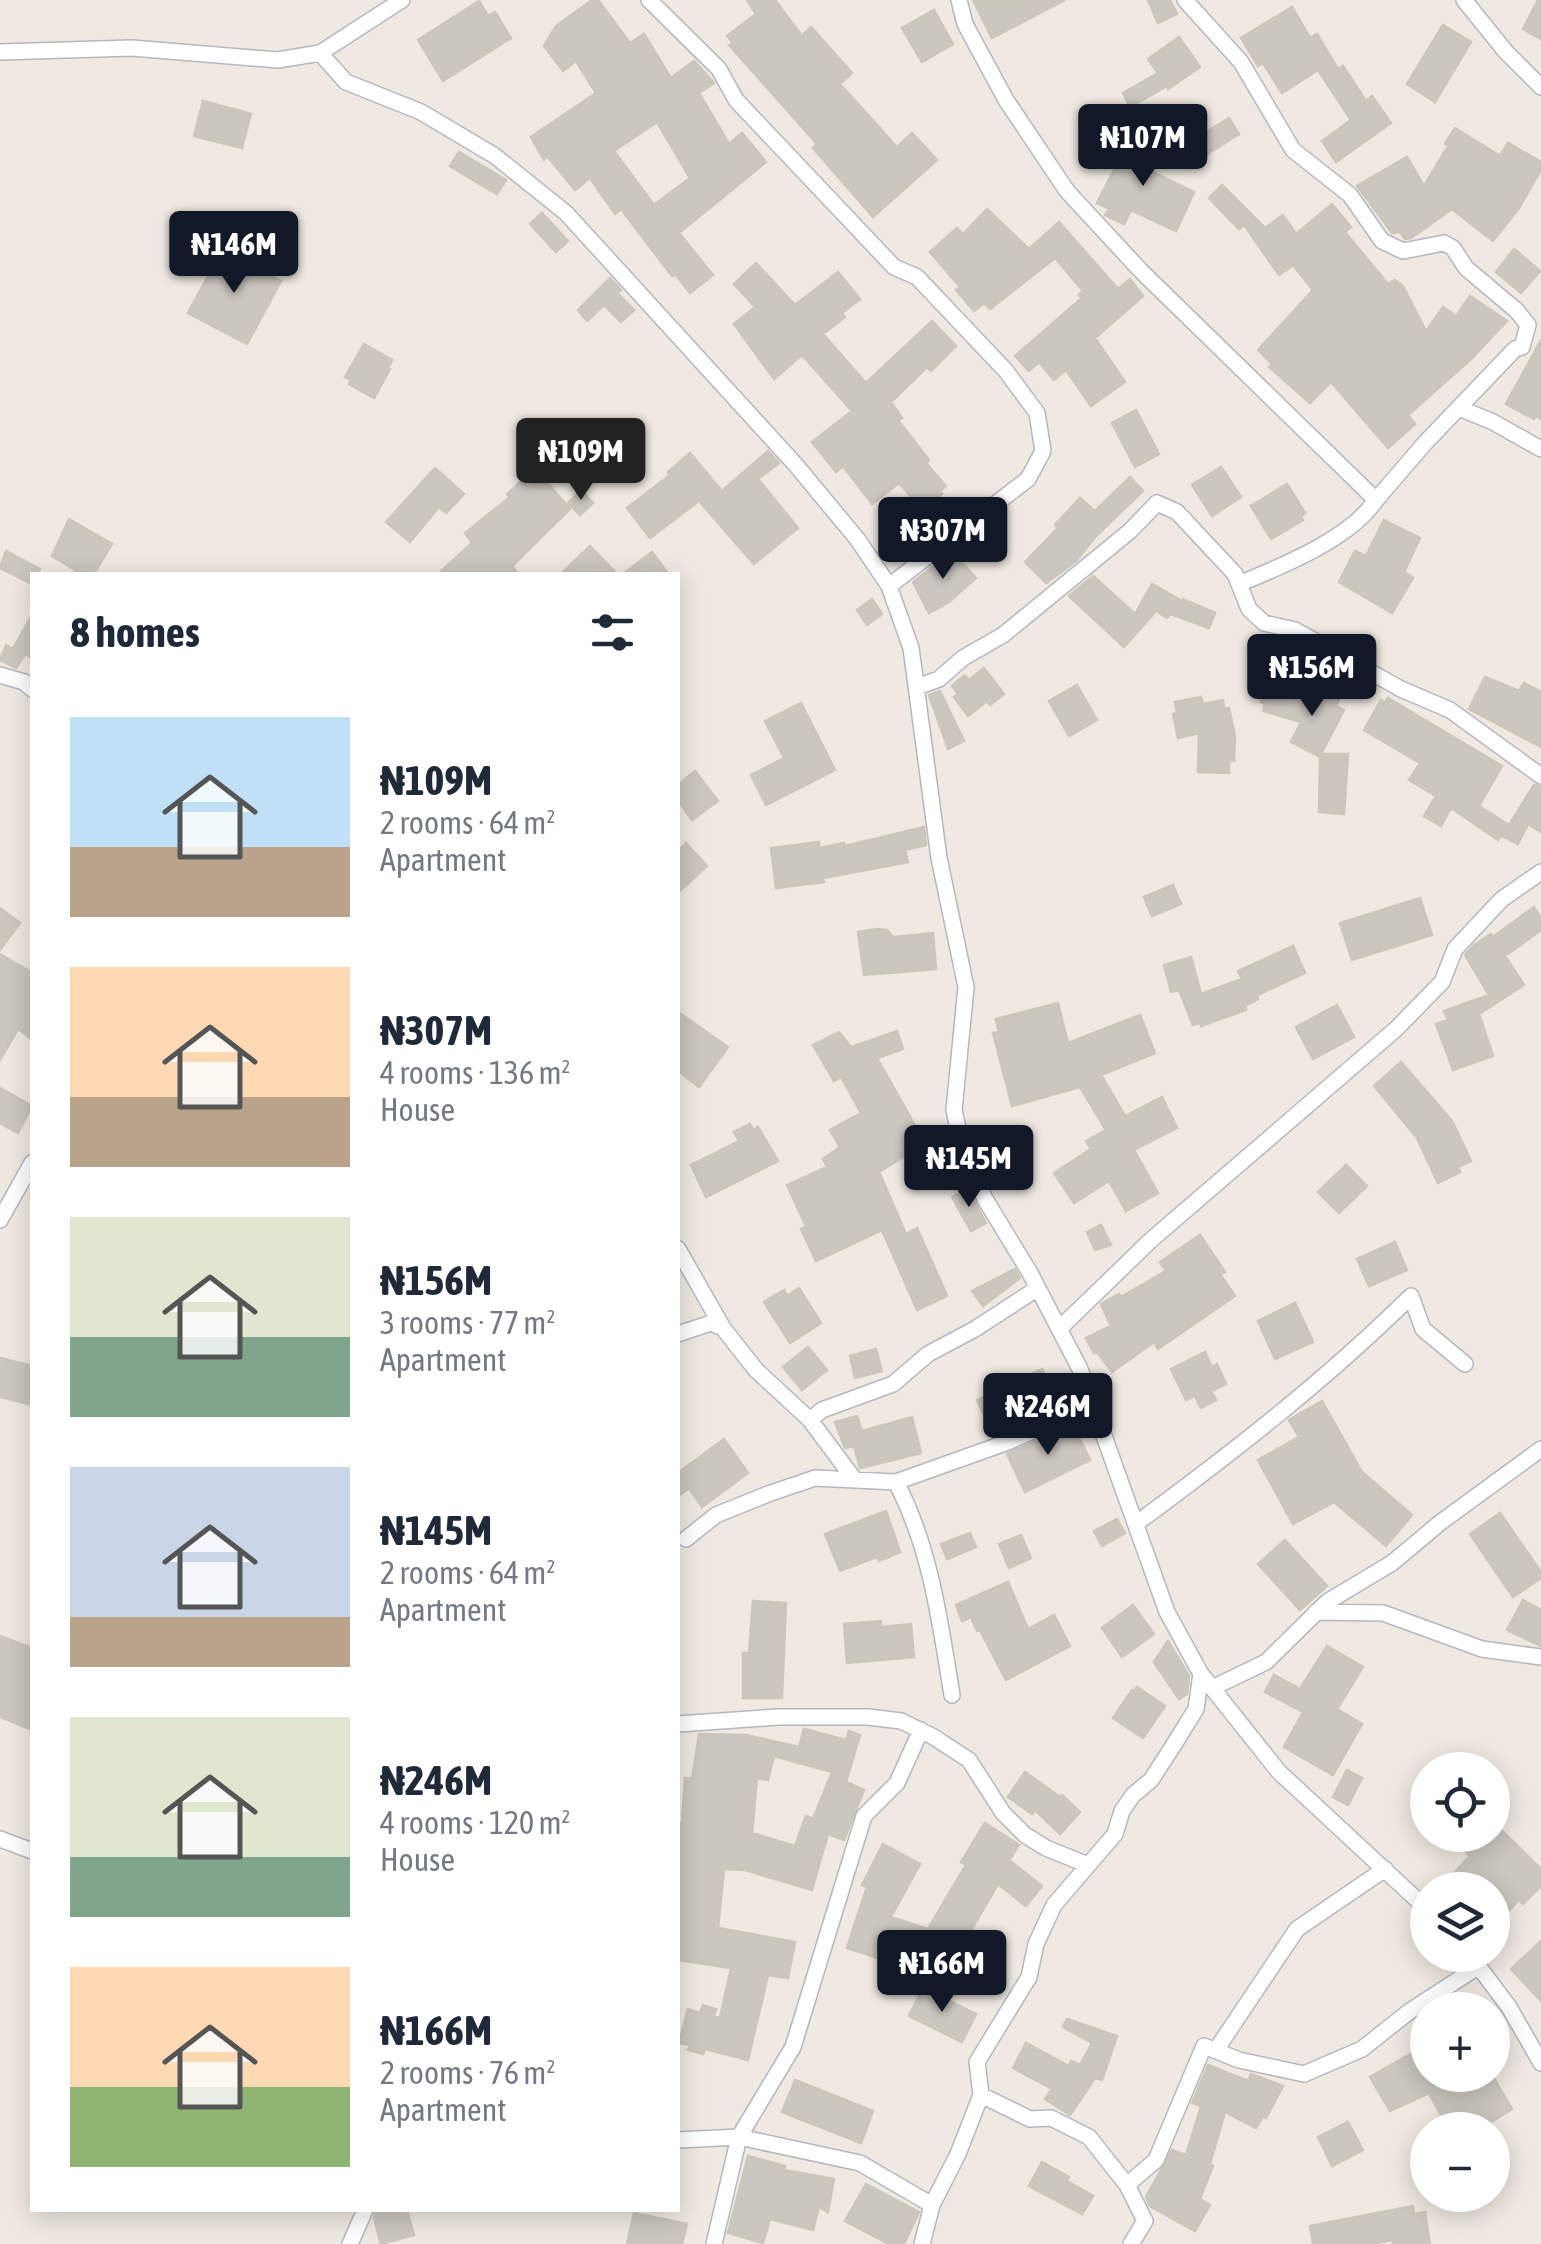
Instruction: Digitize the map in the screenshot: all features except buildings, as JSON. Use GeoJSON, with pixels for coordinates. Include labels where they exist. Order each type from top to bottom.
{"type":"FeatureCollection","features":[{"type":"Feature","properties":{"kind":"street"},"geometry":{"type":"LineString","coordinates":[[0,52],[132,48],[278,60],[320,53],[402,0]]}},
{"type":"Feature","properties":{"kind":"street"},"geometry":{"type":"LineString","coordinates":[[649,0],[719,68],[736,100],[894,267],[917,277],[960,321],[1006,371],[1037,413],[1043,451],[1028,479],[889,586]]}},
{"type":"Feature","properties":{"kind":"street"},"geometry":{"type":"LineString","coordinates":[[959,0],[965,24],[1006,100],[1067,191],[1141,272],[1376,500]]}},
{"type":"Feature","properties":{"kind":"street"},"geometry":{"type":"LineString","coordinates":[[1185,0],[1241,62],[1293,150],[1350,195],[1382,240],[1403,250],[1444,243],[1453,248],[1466,268],[1528,325],[1522,347],[1515,349],[1459,408],[1364,517],[1305,554],[1239,584]]}},
{"type":"Feature","properties":{"kind":"street"},"geometry":{"type":"LineString","coordinates":[[1464,0],[1506,52],[1541,87]]}},
{"type":"Feature","properties":{"kind":"street"},"geometry":{"type":"LineString","coordinates":[[320,53],[346,82],[421,112],[480,148],[566,213],[795,464],[858,540],[889,586],[911,648],[939,858],[966,987],[954,1110],[962,1147],[984,1199],[1060,1330],[1093,1404],[1167,1612],[1201,1674],[1278,1772],[1410,1893]]}},
{"type":"Feature","properties":{"kind":"street"},"geometry":{"type":"LineString","coordinates":[[1459,408],[1541,449]]}},
{"type":"Feature","properties":{"kind":"street"},"geometry":{"type":"LineString","coordinates":[[916,687],[939,679],[963,658],[1003,635],[1130,531],[1156,503],[1177,512],[1235,574],[1248,609],[1264,623],[1295,630],[1401,689],[1450,710],[1541,776]]}},
{"type":"Feature","properties":{"kind":"street"},"geometry":{"type":"LineString","coordinates":[[0,675],[30,686]]}},
{"type":"Feature","properties":{"kind":"street"},"geometry":{"type":"LineString","coordinates":[[1060,1330],[1152,1240],[1396,1029],[1442,982],[1456,949],[1502,899],[1541,872]]}},
{"type":"Feature","properties":{"kind":"street"},"geometry":{"type":"LineString","coordinates":[[0,1220],[30,1167]]}},
{"type":"Feature","properties":{"kind":"street"},"geometry":{"type":"LineString","coordinates":[[680,1251],[724,1328],[756,1370],[810,1420],[854,1479]]}},
{"type":"Feature","properties":{"kind":"street"},"geometry":{"type":"LineString","coordinates":[[810,1420],[822,1410],[893,1384],[928,1354],[975,1330],[1038,1288]]}},
{"type":"Feature","properties":{"kind":"street"},"geometry":{"type":"LineString","coordinates":[[1137,1523],[1257,1434],[1365,1342],[1411,1296],[1422,1329],[1465,1364]]}},
{"type":"Feature","properties":{"kind":"street"},"geometry":{"type":"LineString","coordinates":[[680,1333],[710,1323],[724,1328]]}},
{"type":"Feature","properties":{"kind":"street"},"geometry":{"type":"LineString","coordinates":[[686,1540],[716,1515],[815,1478],[896,1482],[1008,1442],[1093,1404]]}},
{"type":"Feature","properties":{"kind":"street"},"geometry":{"type":"LineString","coordinates":[[1212,1688],[1266,1662],[1316,1612],[1392,1563],[1541,1449]]}},
{"type":"Feature","properties":{"kind":"street"},"geometry":{"type":"LineString","coordinates":[[896,1482],[916,1519],[936,1596],[952,1696]]}},
{"type":"Feature","properties":{"kind":"street"},"geometry":{"type":"LineString","coordinates":[[1316,1612],[1383,1613],[1482,1649],[1541,1657]]}},
{"type":"Feature","properties":{"kind":"street"},"geometry":{"type":"LineString","coordinates":[[922,2244],[932,2205],[981,2095],[977,2062],[1029,1977],[1036,1944],[1054,1905],[1115,1834],[1122,1811],[1151,1780],[1196,1708],[1201,1674]]}},
{"type":"Feature","properties":{"kind":"street"},"geometry":{"type":"LineString","coordinates":[[1196,1708],[1228,1709]]}},
{"type":"Feature","properties":{"kind":"street"},"geometry":{"type":"LineString","coordinates":[[680,1724],[778,1717],[901,1721],[969,1760],[1003,1813],[1025,1834],[1046,1848],[1088,1865]]}},
{"type":"Feature","properties":{"kind":"street"},"geometry":{"type":"LineString","coordinates":[[714,2244],[740,2136],[793,2047],[864,1816],[897,1783],[921,1730]]}},
{"type":"Feature","properties":{"kind":"street"},"geometry":{"type":"LineString","coordinates":[[0,1838],[30,1850]]}},
{"type":"Feature","properties":{"kind":"street"},"geometry":{"type":"LineString","coordinates":[[1216,2050],[1296,1929],[1385,1869]]}},
{"type":"Feature","properties":{"kind":"street"},"geometry":{"type":"LineString","coordinates":[[1127,2185],[1156,2160],[1204,2046],[1240,2060],[1304,2074],[1362,2049],[1460,1972]]}},
{"type":"Feature","properties":{"kind":"street"},"geometry":{"type":"LineString","coordinates":[[1484,1972],[1510,2007],[1541,2062]]}},
{"type":"Feature","properties":{"kind":"street"},"geometry":{"type":"LineString","coordinates":[[981,2095],[1030,2118],[1051,2118],[1089,2136],[1127,2185],[1145,2222],[1131,2244]]}},
{"type":"Feature","properties":{"kind":"street"},"geometry":{"type":"LineString","coordinates":[[680,2140],[740,2136],[860,2163],[932,2205]]}},
{"type":"Feature","properties":{"kind":"street"},"geometry":{"type":"LineString","coordinates":[[350,2244],[364,2212]]}}]}
